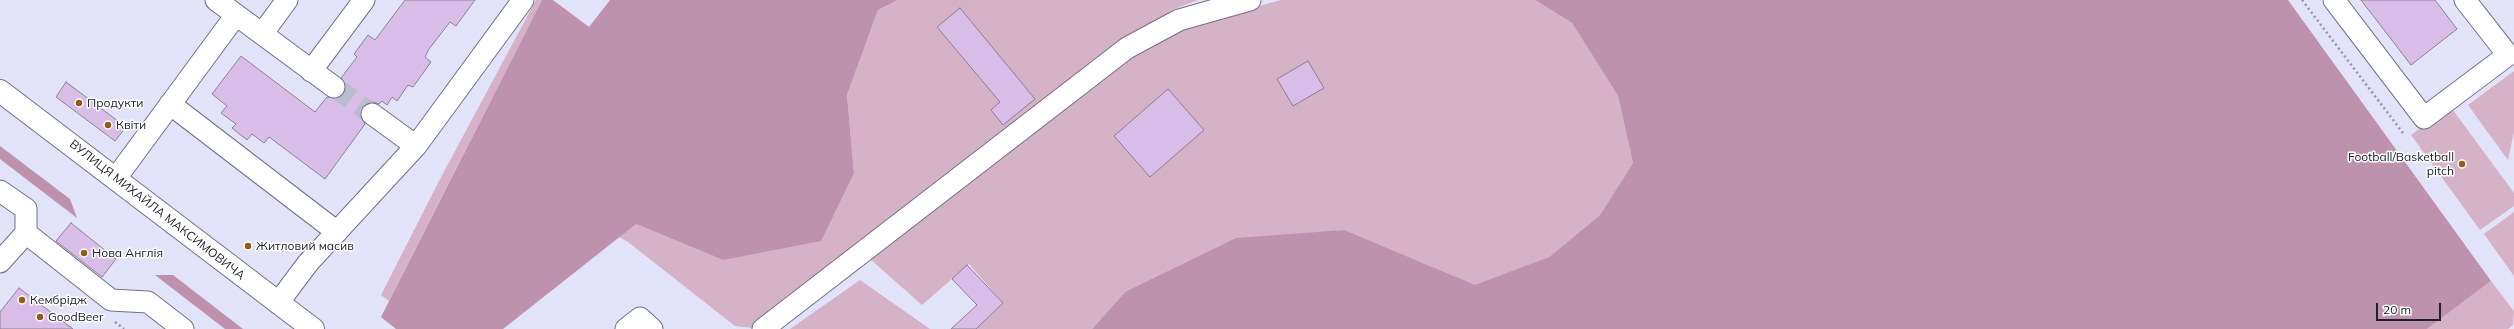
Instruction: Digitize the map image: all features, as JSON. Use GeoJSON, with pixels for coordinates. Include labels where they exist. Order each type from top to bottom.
{"type":"FeatureCollection","features":[{"type":"Feature","properties":{"kind":"main road","name":"ВУЛИЦЯ МИХАЙЛА МАКСИМОВИЧА"},"geometry":{"type":"LineString","coordinates":[[0,91],[313,329]]}},
{"type":"Feature","properties":{"kind":"lane"},"geometry":{"type":"LineString","coordinates":[[216,0],[334,87]]}},
{"type":"Feature","properties":{"kind":"lane"},"geometry":{"type":"LineString","coordinates":[[262,34],[287,0]]}},
{"type":"Feature","properties":{"kind":"lane"},"geometry":{"type":"LineString","coordinates":[[311,71],[364,0]]}},
{"type":"Feature","properties":{"kind":"lane"},"geometry":{"type":"LineString","coordinates":[[278,303],[308,263],[416,146],[523,0]]}},
{"type":"Feature","properties":{"kind":"lane"},"geometry":{"type":"LineString","coordinates":[[763,329],[1127,48],[1179,20],[1250,0]]}},
{"type":"Feature","properties":{"kind":"lane"},"geometry":{"type":"LineString","coordinates":[[2334,0],[2424,118],[2508,55],[2465,0]]}},
{"type":"Feature","properties":{"kind":"lane"},"geometry":{"type":"LineString","coordinates":[[116,178],[236,15]]}},
{"type":"Feature","properties":{"kind":"lane"},"geometry":{"type":"LineString","coordinates":[[170,104],[337,232]]}},
{"type":"Feature","properties":{"kind":"lane"},"geometry":{"type":"LineString","coordinates":[[372,114],[416,146]]}},
{"type":"Feature","properties":{"kind":"lane"},"geometry":{"type":"LineString","coordinates":[[0,191],[26,209],[26,232],[0,262]]}},
{"type":"Feature","properties":{"kind":"lane"},"geometry":{"type":"LineString","coordinates":[[26,232],[111,300],[148,302],[183,329]]}},
{"type":"Feature","properties":{"kind":"lane"},"geometry":{"type":"LineString","coordinates":[[626,329],[640,318],[652,329]]}},
{"type":"Feature","properties":{"kind":"path"},"geometry":{"type":"LineString","coordinates":[[2302,0],[2403,133]]}},
{"type":"Feature","properties":{"kind":"shaded area"},"geometry":{"type":"Polygon","coordinates":[[[536,0],[542,0],[389,301],[381,295],[439,181],[536,0]]]}},
{"type":"Feature","properties":{"kind":"shaded area"},"geometry":{"type":"Polygon","coordinates":[[[542,0],[553,0],[589,27],[610,0],[898,0],[878,10],[847,95],[854,173],[821,241],[723,260],[636,224],[503,329],[396,329],[381,317],[542,0]]]}},
{"type":"Feature","properties":{"kind":"shaded area"},"geometry":{"type":"Polygon","coordinates":[[[898,0],[1198,0],[1172,10],[1056,92],[752,328],[735,326],[628,242],[619,237],[636,224],[723,260],[854,173],[847,95],[878,10],[898,0]]]}},
{"type":"Feature","properties":{"kind":"shaded area"},"geometry":{"type":"Polygon","coordinates":[[[1281,0],[1535,0],[1572,23],[1618,96],[1633,163],[1600,215],[1549,257],[1475,286],[1415,260],[1125,292],[1092,329],[971,329],[980,307],[989,317],[1003,303],[969,264],[922,305],[869,258],[1135,51],[1183,27],[1281,0]]]}},
{"type":"Feature","properties":{"kind":"shaded area"},"geometry":{"type":"Polygon","coordinates":[[[1535,0],[2288,0],[2491,281],[2427,329],[1092,329],[1125,292],[1236,238],[1344,230],[1475,285],[1549,257],[1600,215],[1633,163],[1618,96],[1572,23],[1535,0]]]}},
{"type":"Feature","properties":{"kind":"shaded area"},"geometry":{"type":"Polygon","coordinates":[[[2514,71],[2514,132],[2508,160],[2468,105],[2514,71]]]}},
{"type":"Feature","properties":{"kind":"shaded area","name":"Football/Basketball pitch"},"geometry":{"type":"Polygon","coordinates":[[[2450,106],[2514,193],[2514,206],[2480,230],[2411,135],[2450,106]]]}},
{"type":"Feature","properties":{"kind":"shaded area"},"geometry":{"type":"Polygon","coordinates":[[[0,146],[70,199],[77,218],[0,159],[0,146]]]}},
{"type":"Feature","properties":{"kind":"shaded area"},"geometry":{"type":"Polygon","coordinates":[[[2514,212],[2514,276],[2484,234],[2514,212]]]}},
{"type":"Feature","properties":{"kind":"shaded area"},"geometry":{"type":"Polygon","coordinates":[[[155,275],[173,275],[243,329],[225,329],[155,275]]]}},
{"type":"Feature","properties":{"kind":"shaded area"},"geometry":{"type":"Polygon","coordinates":[[[860,280],[930,329],[790,329],[860,280]]]}},
{"type":"Feature","properties":{"kind":"shaded area"},"geometry":{"type":"Polygon","coordinates":[[[2491,281],[2514,311],[2513,325],[2508,329],[2427,329],[2491,281]]]}},
{"type":"Feature","properties":{"kind":"building"},"geometry":{"type":"Polygon","coordinates":[[[405,0],[475,0],[456,26],[450,22],[429,49],[425,57],[431,62],[413,87],[408,85],[397,101],[392,97],[387,105],[382,101],[379,104],[373,102],[363,107],[360,113],[365,124],[325,179],[269,137],[264,143],[252,134],[247,140],[232,128],[236,124],[221,113],[227,106],[212,94],[241,56],[315,112],[327,97],[339,98],[346,88],[341,78],[357,57],[354,54],[368,35],[375,40],[405,0]]]}},
{"type":"Feature","properties":{"kind":"building"},"geometry":{"type":"Polygon","coordinates":[[[2361,0],[2435,0],[2457,29],[2411,65],[2361,0]]]}},
{"type":"Feature","properties":{"kind":"building"},"geometry":{"type":"Polygon","coordinates":[[[960,8],[1035,99],[1003,125],[991,110],[1000,102],[937,27],[960,8]]]}},
{"type":"Feature","properties":{"kind":"building"},"geometry":{"type":"Polygon","coordinates":[[[1308,61],[1324,88],[1293,106],[1277,79],[1308,61]]]}},
{"type":"Feature","properties":{"kind":"building"},"geometry":{"type":"Polygon","coordinates":[[[66,82],[126,127],[115,141],[56,97],[66,82]]]}},
{"type":"Feature","properties":{"kind":"building"},"geometry":{"type":"Polygon","coordinates":[[[1168,89],[1204,130],[1150,177],[1114,136],[1168,89]]]}},
{"type":"Feature","properties":{"kind":"building","name":"Нова Англія"},"geometry":{"type":"Polygon","coordinates":[[[71,223],[116,259],[102,277],[56,241],[71,223]]]}},
{"type":"Feature","properties":{"kind":"building"},"geometry":{"type":"Polygon","coordinates":[[[967,265],[1003,303],[976,329],[951,329],[977,305],[952,279],[967,265]]]}},
{"type":"Feature","properties":{"kind":"building","name":"Кембрідж"},"geometry":{"type":"Polygon","coordinates":[[[19,288],[73,329],[0,329],[0,312],[19,288]]]}},
{"type":"Feature","properties":{"kind":"tunnel"},"geometry":{"type":"LineString","coordinates":[[334,87],[372,114]]}},
{"type":"Feature","properties":{"kind":"place","name":"Продукти"},"geometry":{"type":"Point","coordinates":[79,103]}},
{"type":"Feature","properties":{"kind":"place","name":"Квіти"},"geometry":{"type":"Point","coordinates":[108,125]}},
{"type":"Feature","properties":{"kind":"place","name":"Football/Basketball pitch"},"geometry":{"type":"Point","coordinates":[2462,164]}},
{"type":"Feature","properties":{"kind":"place","name":"Житловий масив"},"geometry":{"type":"Point","coordinates":[248,246]}},
{"type":"Feature","properties":{"kind":"place","name":"Нова Англія"},"geometry":{"type":"Point","coordinates":[84,253]}},
{"type":"Feature","properties":{"kind":"place","name":"Кембрідж"},"geometry":{"type":"Point","coordinates":[22,300]}},
{"type":"Feature","properties":{"kind":"place","name":"GoodBeer"},"geometry":{"type":"Point","coordinates":[40,317]}}]}
